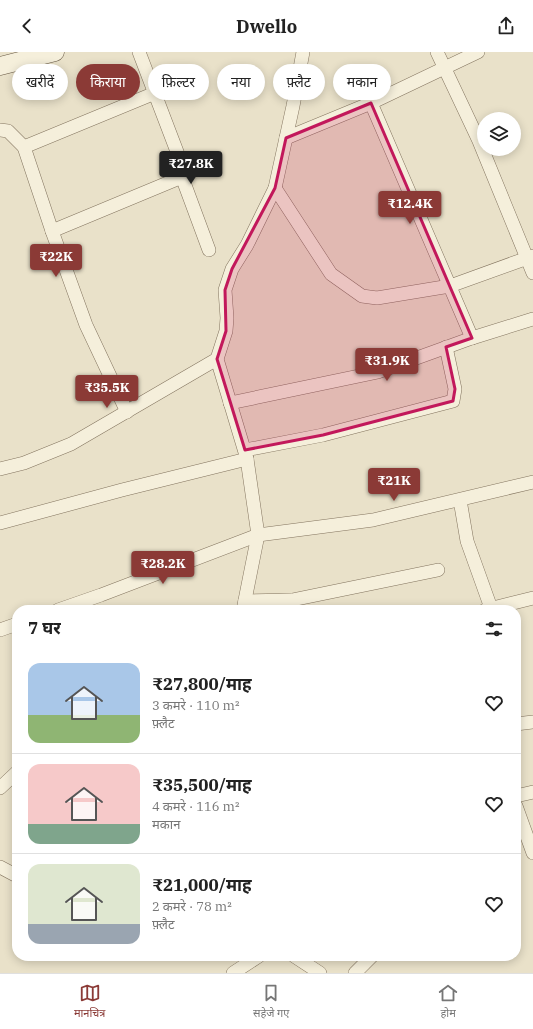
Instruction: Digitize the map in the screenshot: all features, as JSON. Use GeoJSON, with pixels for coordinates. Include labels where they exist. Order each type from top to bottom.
{"type":"FeatureCollection","features":[{"type":"Feature","properties":{"kind":"street"},"geometry":{"type":"LineString","coordinates":[[0,66],[55,52]]}},
{"type":"Feature","properties":{"kind":"street"},"geometry":{"type":"LineString","coordinates":[[139,52],[148,75]]}},
{"type":"Feature","properties":{"kind":"street"},"geometry":{"type":"LineString","coordinates":[[303,52],[275,188],[247,245],[232,268],[225,290],[227,318],[226,331],[217,359],[246,454],[258,535],[244,605],[292,600],[438,570]]}},
{"type":"Feature","properties":{"kind":"street"},"geometry":{"type":"LineString","coordinates":[[437,52],[443,68],[479,141],[530,257],[533,273]]}},
{"type":"Feature","properties":{"kind":"street"},"geometry":{"type":"LineString","coordinates":[[286,138],[371,103],[478,52]]}},
{"type":"Feature","properties":{"kind":"street"},"geometry":{"type":"LineString","coordinates":[[24,147],[148,96]]}},
{"type":"Feature","properties":{"kind":"street"},"geometry":{"type":"LineString","coordinates":[[158,100],[184,170],[182,176],[209,250]]}},
{"type":"Feature","properties":{"kind":"street"},"geometry":{"type":"LineString","coordinates":[[371,103],[472,338]]}},
{"type":"Feature","properties":{"kind":"street"},"geometry":{"type":"LineString","coordinates":[[0,130],[8,131],[24,147],[86,325],[128,412]]}},
{"type":"Feature","properties":{"kind":"street"},"geometry":{"type":"LineString","coordinates":[[52,231],[182,176]]}},
{"type":"Feature","properties":{"kind":"street"},"geometry":{"type":"LineString","coordinates":[[275,188],[331,274],[362,296],[377,298],[450,286],[530,257]]}},
{"type":"Feature","properties":{"kind":"street"},"geometry":{"type":"LineString","coordinates":[[230,403],[378,372],[472,338],[533,319]]}},
{"type":"Feature","properties":{"kind":"street"},"geometry":{"type":"LineString","coordinates":[[0,523],[246,454],[453,401],[455,389],[446,347]]}},
{"type":"Feature","properties":{"kind":"street"},"geometry":{"type":"LineString","coordinates":[[0,469],[24,463],[71,444],[217,359]]}},
{"type":"Feature","properties":{"kind":"street"},"geometry":{"type":"LineString","coordinates":[[73,605],[101,596],[258,535],[373,520],[533,482]]}},
{"type":"Feature","properties":{"kind":"street"},"geometry":{"type":"LineString","coordinates":[[460,500],[467,541],[487,605]]}},
{"type":"Feature","properties":{"kind":"street"},"geometry":{"type":"LineString","coordinates":[[504,605],[533,598]]}},
{"type":"Feature","properties":{"kind":"street"},"geometry":{"type":"LineString","coordinates":[[0,630],[12,626]]}},
{"type":"Feature","properties":{"kind":"street"},"geometry":{"type":"LineString","coordinates":[[521,723],[533,722]]}},
{"type":"Feature","properties":{"kind":"street"},"geometry":{"type":"LineString","coordinates":[[0,788],[12,777]]}},
{"type":"Feature","properties":{"kind":"street"},"geometry":{"type":"LineString","coordinates":[[521,795],[533,792]]}},
{"type":"Feature","properties":{"kind":"street"},"geometry":{"type":"LineString","coordinates":[[521,820],[533,852]]}},
{"type":"Feature","properties":{"kind":"street"},"geometry":{"type":"LineString","coordinates":[[0,867],[12,873]]}},
{"type":"Feature","properties":{"kind":"street"},"geometry":{"type":"LineString","coordinates":[[233,973],[251,961]]}},
{"type":"Feature","properties":{"kind":"street"},"geometry":{"type":"LineString","coordinates":[[303,961],[320,973]]}},
{"type":"Feature","properties":{"kind":"street"},"geometry":{"type":"LineString","coordinates":[[355,973],[367,961]]}},
{"type":"Feature","properties":{"kind":"highlighted area"},"geometry":{"type":"Polygon","coordinates":[[[371,103],[472,338],[446,347],[455,389],[453,401],[323,435],[245,450],[217,359],[226,331],[225,290],[232,269],[275,188],[286,138],[371,103]]]}}]}
